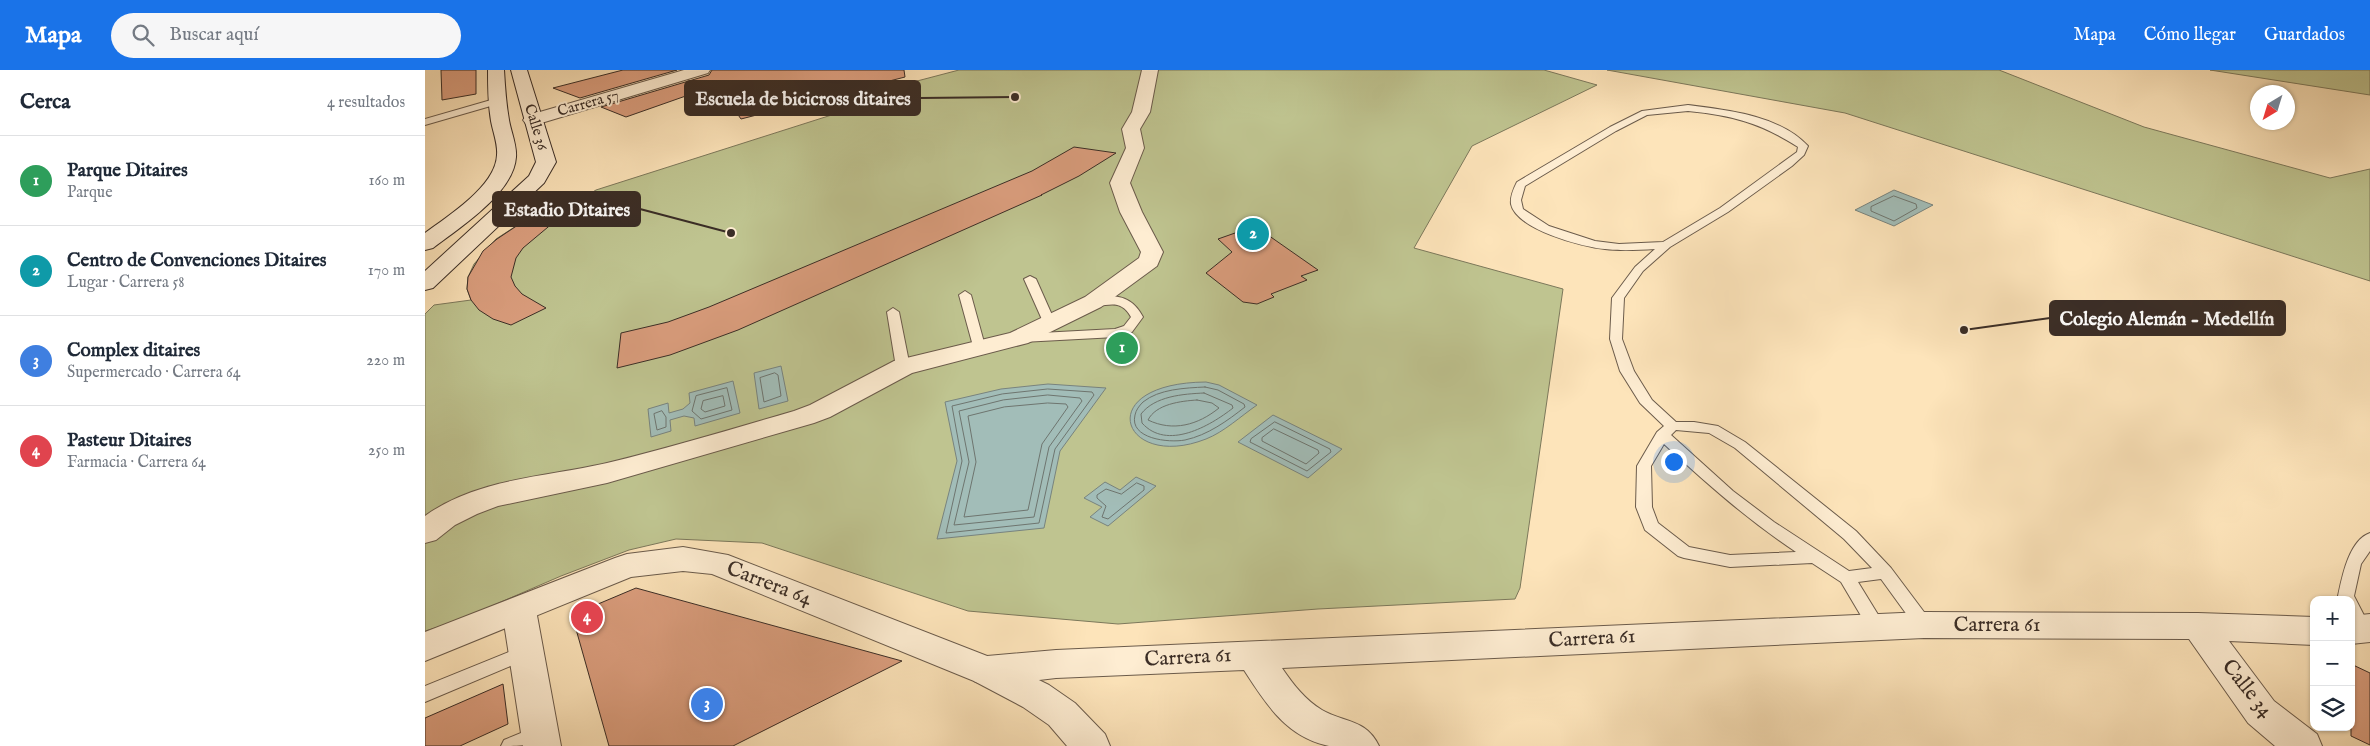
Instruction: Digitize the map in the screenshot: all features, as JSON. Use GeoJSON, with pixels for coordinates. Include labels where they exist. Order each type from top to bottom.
{"type":"FeatureCollection","features":[{"type":"Feature","properties":{"kind":"street","name":"Calle 36"},"geometry":{"type":"LineString","coordinates":[[425,243],[463,214],[489,190],[503,173],[508,156],[498,101],[496,70]]}},
{"type":"Feature","properties":{"kind":"street","name":"Calle 36"},"geometry":{"type":"LineString","coordinates":[[425,283],[537,179],[546,162],[543,148],[532,120],[519,70]]}},
{"type":"Feature","properties":{"kind":"street","name":"Carrera 57"},"geometry":{"type":"LineString","coordinates":[[532,120],[701,70]]}},
{"type":"Feature","properties":{"kind":"street"},"geometry":{"type":"LineString","coordinates":[[425,532],[456,511],[489,497],[606,473],[820,412],[903,367],[979,346],[1019,338],[1093,302],[1149,261],[1152,252],[1131,212],[1121,183],[1135,148],[1131,129],[1141,112],[1150,70]]}},
{"type":"Feature","properties":{"kind":"street","name":"Carrera 64"},"geometry":{"type":"LineString","coordinates":[[425,647],[627,566],[683,559],[715,563],[987,671],[1036,696],[1062,714],[1091,746]]}},
{"type":"Feature","properties":{"kind":"street"},"geometry":{"type":"LineString","coordinates":[[519,610],[526,652],[531,741]]}},
{"type":"Feature","properties":{"kind":"street","name":"Carrera 61"},"geometry":{"type":"LineString","coordinates":[[987,671],[1056,664],[1253,654],[1876,626],[2198,626],[2310,631]]}},
{"type":"Feature","properties":{"kind":"street","name":"Calle 34"},"geometry":{"type":"LineString","coordinates":[[2198,626],[2261,712],[2303,746]]}},
{"type":"Feature","properties":{"kind":"street"},"geometry":{"type":"LineString","coordinates":[[1253,654],[1284,699],[1308,721],[1353,738],[1360,746]]}},
{"type":"Feature","properties":{"kind":"lane"},"geometry":{"type":"LineString","coordinates":[[425,122],[498,101]]}},
{"type":"Feature","properties":{"kind":"lane"},"geometry":{"type":"LineString","coordinates":[[1666,246],[1602,246],[1558,233],[1538,225],[1519,210],[1516,196],[1521,184],[1645,113],[1688,108],[1724,112],[1777,128],[1803,146],[1801,153],[1789,164],[1724,210],[1666,246],[1639,269],[1618,298],[1615,339],[1627,371],[1667,431],[1728,495],[1814,557],[1847,578],[1876,626]]}},
{"type":"Feature","properties":{"kind":"lane"},"geometry":{"type":"LineString","coordinates":[[1030,279],[1050,324]]}},
{"type":"Feature","properties":{"kind":"lane"},"geometry":{"type":"LineString","coordinates":[[965,295],[979,346]]}},
{"type":"Feature","properties":{"kind":"lane"},"geometry":{"type":"LineString","coordinates":[[1019,338],[1116,333],[1128,329],[1137,317],[1134,308],[1123,301],[1112,298],[1093,302]]}},
{"type":"Feature","properties":{"kind":"lane"},"geometry":{"type":"LineString","coordinates":[[893,312],[903,367]]}},
{"type":"Feature","properties":{"kind":"lane"},"geometry":{"type":"LineString","coordinates":[[1814,557],[1730,561],[1684,552],[1651,526],[1644,507],[1644,466],[1667,431],[1694,426],[1713,429],[1740,445],[1850,535],[1885,572],[1924,625]]}},
{"type":"Feature","properties":{"kind":"lane"},"geometry":{"type":"LineString","coordinates":[[2346,596],[2353,563],[2370,539]]}},
{"type":"Feature","properties":{"kind":"lane"},"geometry":{"type":"LineString","coordinates":[[1847,578],[1885,572]]}},
{"type":"Feature","properties":{"kind":"lane"},"geometry":{"type":"LineString","coordinates":[[425,694],[526,652]]}},
{"type":"Feature","properties":{"kind":"green space"},"geometry":{"type":"Polygon","coordinates":[[[959,70],[1544,70],[1597,85],[1472,146],[1414,248],[1563,289],[1520,588],[1515,599],[1318,609],[1118,624],[968,611],[762,543],[676,539],[629,550],[561,576],[455,622],[425,631],[425,314],[434,305],[471,300],[467,289],[468,277],[474,264],[496,239],[533,215],[553,216],[596,190],[841,112],[885,103],[879,91],[959,70]]]}},
{"type":"Feature","properties":{"kind":"green space"},"geometry":{"type":"Polygon","coordinates":[[[1607,70],[1999,70],[2144,127],[2330,178],[2370,169],[2370,281],[1845,113],[1607,70]]]}},
{"type":"Feature","properties":{"kind":"green space"},"geometry":{"type":"Polygon","coordinates":[[[2210,70],[2370,70],[2370,95],[2210,70]]]}},
{"type":"Feature","properties":{"kind":"water"},"geometry":{"type":"Polygon","coordinates":[[[1894,190],[1933,205],[1894,226],[1855,210],[1894,190]]]}},
{"type":"Feature","properties":{"kind":"water"},"geometry":{"type":"Polygon","coordinates":[[[781,366],[788,401],[759,409],[754,373],[781,366]]]}},
{"type":"Feature","properties":{"kind":"water"},"geometry":{"type":"Polygon","coordinates":[[[733,381],[740,413],[695,426],[694,418],[684,416],[670,420],[671,431],[651,437],[648,409],[668,403],[669,413],[683,409],[690,403],[689,393],[733,381]]]}},
{"type":"Feature","properties":{"kind":"water"},"geometry":{"type":"Polygon","coordinates":[[[1206,382],[1219,385],[1257,405],[1226,428],[1206,439],[1177,446],[1154,444],[1138,436],[1131,423],[1132,409],[1145,396],[1169,386],[1206,382]]]}},
{"type":"Feature","properties":{"kind":"water"},"geometry":{"type":"Polygon","coordinates":[[[1048,384],[1106,388],[1060,451],[1044,528],[937,539],[957,461],[945,402],[1001,389],[1048,384]]]}},
{"type":"Feature","properties":{"kind":"water"},"geometry":{"type":"Polygon","coordinates":[[[1273,415],[1342,449],[1308,478],[1238,442],[1273,415]]]}},
{"type":"Feature","properties":{"kind":"water"},"geometry":{"type":"Polygon","coordinates":[[[1136,477],[1156,486],[1108,526],[1090,517],[1102,507],[1084,498],[1105,482],[1120,490],[1136,477]]]}},
{"type":"Feature","properties":{"kind":"building"},"geometry":{"type":"Polygon","coordinates":[[[441,70],[476,70],[476,94],[442,100],[441,70]]]}},
{"type":"Feature","properties":{"kind":"building"},"geometry":{"type":"Polygon","coordinates":[[[623,70],[677,70],[580,98],[553,88],[623,70]]]}},
{"type":"Feature","properties":{"kind":"building"},"geometry":{"type":"Polygon","coordinates":[[[712,70],[904,70],[905,77],[741,119],[717,85],[626,117],[601,107],[709,75],[712,70]]]}},
{"type":"Feature","properties":{"kind":"building"},"geometry":{"type":"Polygon","coordinates":[[[1074,147],[1116,153],[1079,176],[1042,195],[738,330],[670,355],[617,368],[621,333],[668,322],[709,307],[1032,171],[1074,147]]]}},
{"type":"Feature","properties":{"kind":"building"},"geometry":{"type":"Polygon","coordinates":[[[533,215],[560,217],[523,248],[516,258],[511,277],[515,286],[522,294],[546,308],[511,325],[493,319],[479,310],[471,300],[467,289],[468,277],[483,251],[497,239],[533,215]]]}},
{"type":"Feature","properties":{"kind":"building"},"geometry":{"type":"Polygon","coordinates":[[[1255,226],[1318,270],[1301,276],[1307,280],[1271,294],[1274,297],[1257,304],[1243,302],[1206,273],[1232,252],[1218,239],[1255,226]]]}},
{"type":"Feature","properties":{"kind":"building"},"geometry":{"type":"Polygon","coordinates":[[[636,588],[902,661],[733,746],[609,746],[572,615],[636,588]]]}},
{"type":"Feature","properties":{"kind":"building"},"geometry":{"type":"Polygon","coordinates":[[[2355,666],[2370,673],[2370,745],[2351,736],[2351,731],[2355,731],[2355,666]]]}},
{"type":"Feature","properties":{"kind":"building"},"geometry":{"type":"Polygon","coordinates":[[[503,684],[508,724],[460,746],[425,746],[425,718],[503,684]]]}},
{"type":"Feature","properties":{"kind":"place","name":"Escuela de bicicross ditaires"},"geometry":{"type":"Point","coordinates":[1015,97]}},
{"type":"Feature","properties":{"kind":"place","name":"Estadio Ditaires"},"geometry":{"type":"Point","coordinates":[731,233]}},
{"type":"Feature","properties":{"kind":"place","name":"Centro de Convenciones Ditaires"},"geometry":{"type":"Point","coordinates":[1253,234]}},
{"type":"Feature","properties":{"kind":"place","name":"Colegio Alemán - Medellín"},"geometry":{"type":"Point","coordinates":[1964,330]}},
{"type":"Feature","properties":{"kind":"place","name":"Parque Ditaires"},"geometry":{"type":"Point","coordinates":[1122,348]}},
{"type":"Feature","properties":{"kind":"place","name":"Pasteur Ditaires"},"geometry":{"type":"Point","coordinates":[587,617]}},
{"type":"Feature","properties":{"kind":"place","name":"Complex ditaires"},"geometry":{"type":"Point","coordinates":[707,704]}}]}
